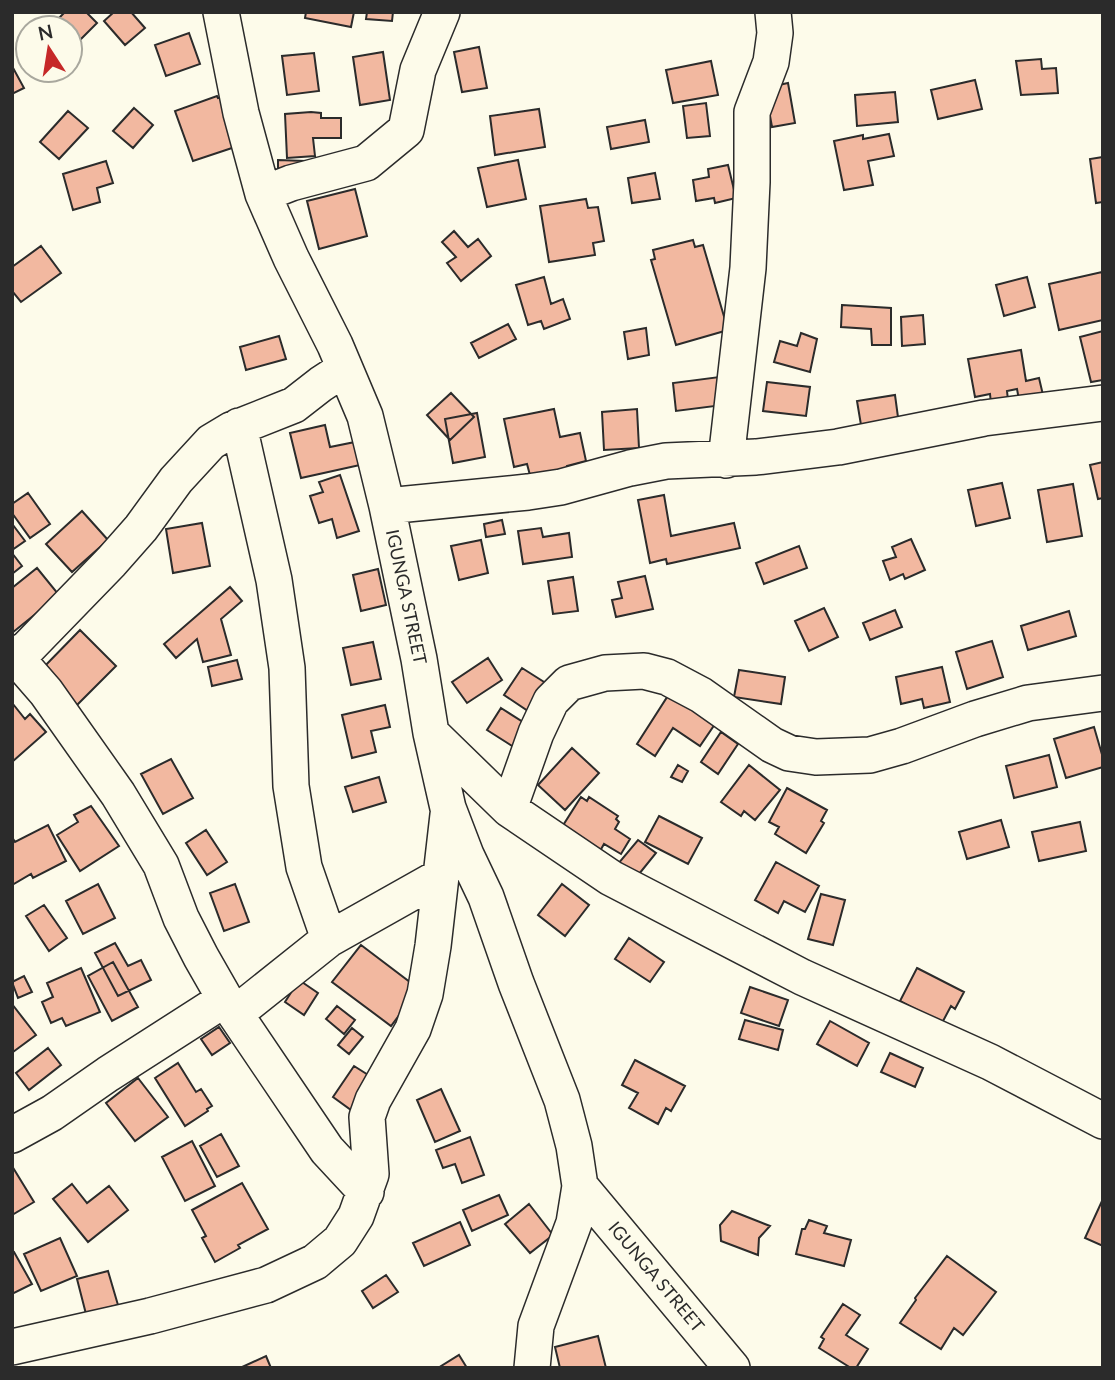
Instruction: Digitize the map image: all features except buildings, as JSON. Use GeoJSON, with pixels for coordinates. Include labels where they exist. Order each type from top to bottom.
{"type":"FeatureCollection","features":[{"type":"Feature","properties":{"kind":"street","name":"IGUNGA STREET"},"geometry":{"type":"LineString","coordinates":[[221,12],[241,113],[263,194],[290,258],[335,345],[365,416],[387,506],[448,808],[486,897],[562,1100],[574,1146],[580,1186],[574,1223],[536,1326],[532,1368]]}},
{"type":"Feature","properties":{"kind":"street"},"geometry":{"type":"LineString","coordinates":[[263,194],[291,183],[366,163],[406,130],[418,70],[442,12]]}},
{"type":"Feature","properties":{"kind":"street"},"geometry":{"type":"LineString","coordinates":[[726,460],[748,268],[752,111],[771,62],[775,33],[773,12]]}},
{"type":"Feature","properties":{"kind":"street"},"geometry":{"type":"LineString","coordinates":[[344,369],[294,405],[239,426],[217,437],[203,449],[111,562],[14,659],[46,692],[118,794],[161,865],[181,918],[230,1006],[327,1150],[366,1192]]}},
{"type":"Feature","properties":{"kind":"street"},"geometry":{"type":"LineString","coordinates":[[387,506],[528,492],[561,487],[666,461],[726,460],[838,447],[984,418],[1103,403]]}},
{"type":"Feature","properties":{"kind":"street"},"geometry":{"type":"LineString","coordinates":[[239,426],[274,580],[288,668],[291,786],[304,867],[329,939]]}},
{"type":"Feature","properties":{"kind":"street"},"geometry":{"type":"LineString","coordinates":[[509,808],[536,733],[551,701],[569,682],[605,673],[644,671],[667,677],[701,695],[772,745],[789,753],[816,757],[870,755],[902,747],[975,719],[1028,703],[1103,693]]}},
{"type":"Feature","properties":{"kind":"street"},"geometry":{"type":"LineString","coordinates":[[431,733],[509,808],[611,878],[802,977],[990,1062],[1103,1121]]}},
{"type":"Feature","properties":{"kind":"street"},"geometry":{"type":"LineString","coordinates":[[12,1348],[150,1316],[266,1285],[314,1262],[340,1241],[356,1216],[371,1174],[367,1117],[373,1100],[413,1029],[419,1013],[433,946],[448,808]]}},
{"type":"Feature","properties":{"kind":"street"},"geometry":{"type":"LineString","coordinates":[[12,1135],[52,1113],[108,1074],[230,1006],[329,939],[441,876]]}},
{"type":"Feature","properties":{"kind":"street","name":"IGUNGA STREET"},"geometry":{"type":"LineString","coordinates":[[580,1186],[732,1368]]}}]}
